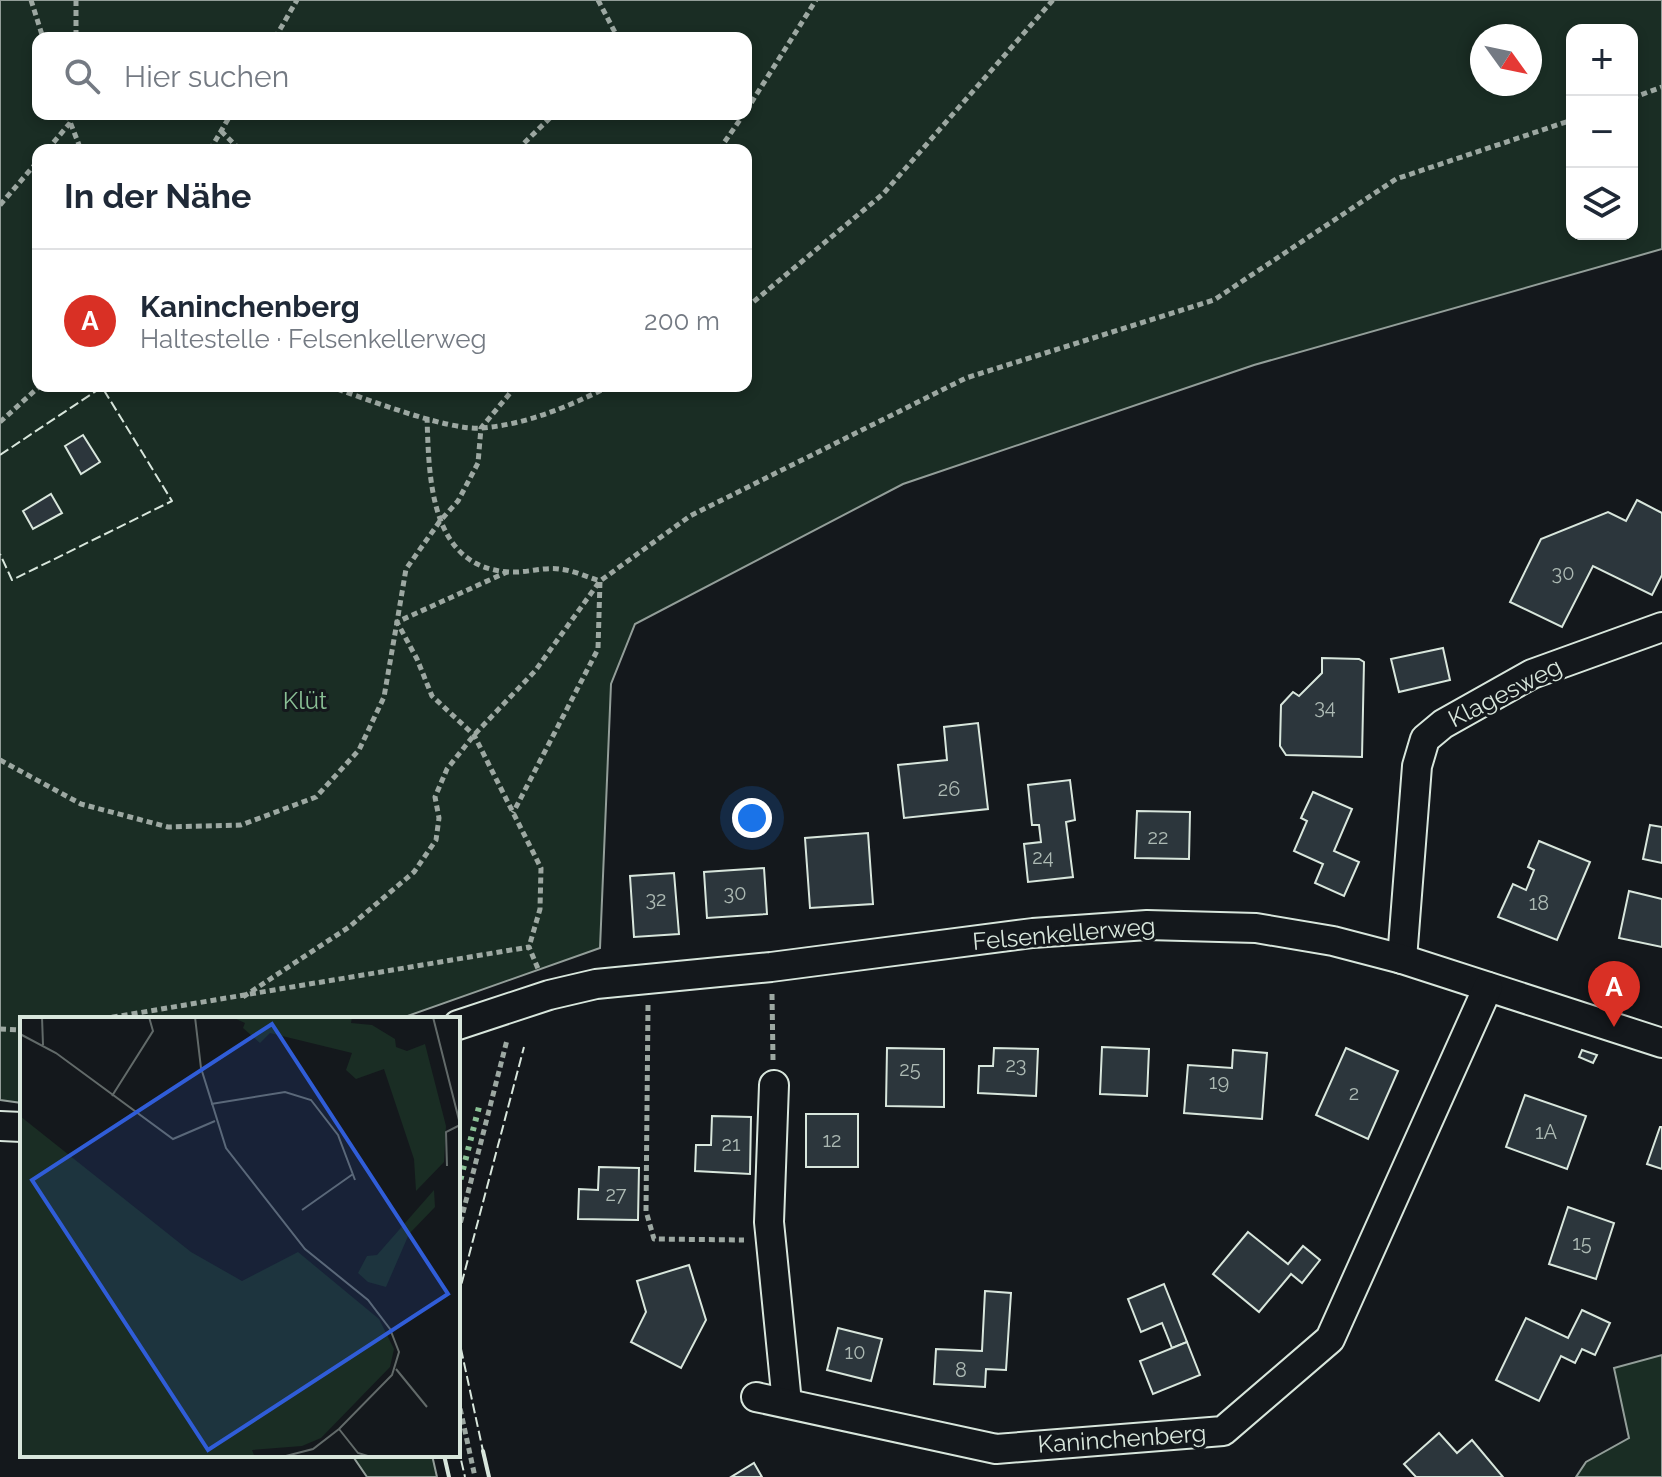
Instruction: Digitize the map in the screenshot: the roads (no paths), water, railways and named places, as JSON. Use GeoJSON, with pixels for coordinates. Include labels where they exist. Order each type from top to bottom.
{"type":"FeatureCollection","features":[{"type":"Feature","properties":{"kind":"street","name":"Klagesweg"},"geometry":{"type":"LineString","coordinates":[[1402,959],[1417,766],[1425,739],[1443,724],[1532,674],[1662,627]]}},
{"type":"Feature","properties":{"kind":"street","name":"Felsenkellerweg"},"geometry":{"type":"LineString","coordinates":[[460,1024],[549,995],[596,984],[771,967],[1033,933],[1147,925],[1256,928],[1333,941],[1402,959],[1662,1043]]}},
{"type":"Feature","properties":{"kind":"street","name":"Kaninchenberg"},"geometry":{"type":"LineString","coordinates":[[756,1397],[996,1449],[1223,1431],[1330,1339],[1488,987]]}},
{"type":"Feature","properties":{"kind":"street"},"geometry":{"type":"LineString","coordinates":[[774,1085],[769,1222],[787,1403]]}},
{"type":"Feature","properties":{"kind":"street"},"geometry":{"type":"LineString","coordinates":[[0,1126],[20,1127]]}},
{"type":"Feature","properties":{"kind":"place","name":"Kaninchenberg"},"geometry":{"type":"Point","coordinates":[1614,1027]}},
{"type":"Feature","properties":{"kind":"park label","name":"Klüt"},"geometry":{"type":"Point","coordinates":[305,701]}}]}
